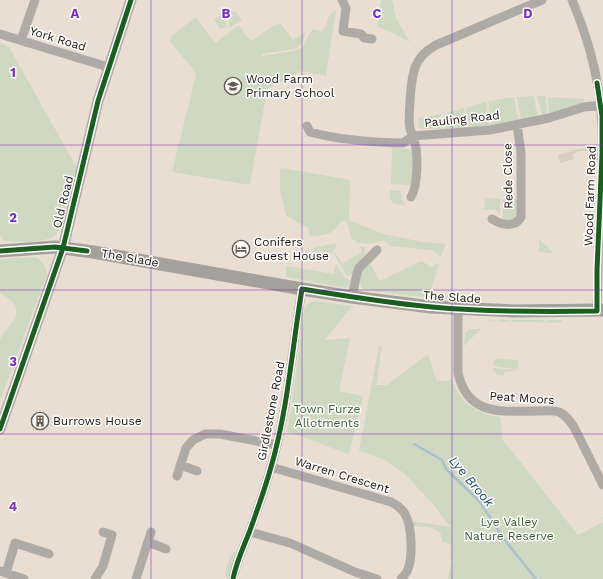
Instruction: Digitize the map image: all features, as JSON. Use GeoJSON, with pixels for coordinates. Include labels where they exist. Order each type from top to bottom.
{"type":"FeatureCollection","features":[{"type":"Feature","properties":{"kind":"main road","name":"The Slade"},"geometry":{"type":"LineString","coordinates":[[0,251],[62,248],[100,253],[352,297],[458,309],[600,311]]}},
{"type":"Feature","properties":{"kind":"street"},"geometry":{"type":"LineString","coordinates":[[21,40],[34,0]]}},
{"type":"Feature","properties":{"kind":"street","name":"Old Road"},"geometry":{"type":"LineString","coordinates":[[0,429],[62,248],[89,136],[108,67],[131,0]]}},
{"type":"Feature","properties":{"kind":"street"},"geometry":{"type":"LineString","coordinates":[[342,0],[346,8],[339,31],[361,34],[364,38],[372,39]]}},
{"type":"Feature","properties":{"kind":"street"},"geometry":{"type":"LineString","coordinates":[[411,197],[415,188],[416,151],[409,120],[411,79],[416,65],[423,54],[436,45],[542,0]]}},
{"type":"Feature","properties":{"kind":"street","name":"Wood Farm Road"},"geometry":{"type":"LineString","coordinates":[[572,0],[600,82],[602,154],[597,270],[600,311]]}},
{"type":"Feature","properties":{"kind":"street","name":"York Road"},"geometry":{"type":"LineString","coordinates":[[0,34],[108,67]]}},
{"type":"Feature","properties":{"kind":"street","name":"Pauling Road"},"geometry":{"type":"LineString","coordinates":[[307,126],[310,132],[322,135],[353,140],[403,143],[413,136],[490,130],[549,118],[584,107],[600,105]]}},
{"type":"Feature","properties":{"kind":"street","name":"Rede Close"},"geometry":{"type":"LineString","coordinates":[[492,219],[500,224],[510,224],[516,222],[521,216],[521,152],[517,125]]}},
{"type":"Feature","properties":{"kind":"street"},"geometry":{"type":"LineString","coordinates":[[352,297],[359,268],[377,250]]}},
{"type":"Feature","properties":{"kind":"street","name":"Girdlestone Road"},"geometry":{"type":"LineString","coordinates":[[233,579],[250,532],[277,445],[287,392],[302,289]]}},
{"type":"Feature","properties":{"kind":"street","name":"Peat Moors"},"geometry":{"type":"LineString","coordinates":[[458,309],[458,374],[461,384],[467,394],[478,404],[489,410],[550,411],[563,415],[574,427],[602,479]]}},
{"type":"Feature","properties":{"kind":"street"},"geometry":{"type":"LineString","coordinates":[[177,476],[184,452],[188,445],[193,440],[205,434],[220,434],[277,445]]}},
{"type":"Feature","properties":{"kind":"street"},"geometry":{"type":"LineString","coordinates":[[180,465],[197,471]]}},
{"type":"Feature","properties":{"kind":"street","name":"Warren Crescent"},"geometry":{"type":"LineString","coordinates":[[271,467],[391,502],[402,510],[406,515],[410,526],[410,549],[408,571],[401,579]]}},
{"type":"Feature","properties":{"kind":"street"},"geometry":{"type":"LineString","coordinates":[[95,579],[104,566],[112,535],[103,532]]}},
{"type":"Feature","properties":{"kind":"street"},"geometry":{"type":"LineString","coordinates":[[136,579],[151,532]]}},
{"type":"Feature","properties":{"kind":"street"},"geometry":{"type":"LineString","coordinates":[[250,532],[300,547],[354,576],[377,579]]}},
{"type":"Feature","properties":{"kind":"street"},"geometry":{"type":"LineString","coordinates":[[148,542],[166,549]]}},
{"type":"Feature","properties":{"kind":"street"},"geometry":{"type":"LineString","coordinates":[[24,579],[3,572],[15,543],[49,554]]}},
{"type":"Feature","properties":{"kind":"shaded area"},"geometry":{"type":"Polygon","coordinates":[[[595,148],[596,151],[581,151],[572,154],[574,159],[560,163],[558,155],[577,149],[595,148]]]}},
{"type":"Feature","properties":{"kind":"green space"},"geometry":{"type":"Polygon","coordinates":[[[381,0],[392,0],[396,18],[410,42],[377,26],[381,0]]]}},
{"type":"Feature","properties":{"kind":"green space","name":"Wood Farm Primary School"},"geometry":{"type":"Polygon","coordinates":[[[336,9],[326,76],[301,71],[267,89],[250,185],[172,172],[196,75],[193,69],[170,42],[172,35],[196,17],[215,43],[239,25],[248,38],[252,41],[274,25],[281,24],[293,40],[305,32],[303,42],[295,49],[261,54],[262,56],[298,50],[304,45],[308,36],[314,29],[315,31],[317,30],[321,32],[327,23],[328,17],[336,9]]]}},
{"type":"Feature","properties":{"kind":"green space"},"geometry":{"type":"Polygon","coordinates":[[[228,11],[236,12],[242,20],[230,28],[228,11]]]}},
{"type":"Feature","properties":{"kind":"green space"},"geometry":{"type":"Polygon","coordinates":[[[225,12],[226,27],[220,29],[214,20],[225,12]]]}},
{"type":"Feature","properties":{"kind":"green space"},"geometry":{"type":"Polygon","coordinates":[[[0,42],[9,47],[77,168],[60,228],[54,236],[47,239],[13,242],[3,240],[0,235],[0,42]]]}},
{"type":"Feature","properties":{"kind":"green space"},"geometry":{"type":"Polygon","coordinates":[[[533,96],[538,116],[521,120],[517,97],[533,96]]]}},
{"type":"Feature","properties":{"kind":"green space"},"geometry":{"type":"Polygon","coordinates":[[[537,96],[546,96],[547,114],[542,116],[537,96]]]}},
{"type":"Feature","properties":{"kind":"green space"},"geometry":{"type":"Polygon","coordinates":[[[514,97],[518,121],[491,125],[488,101],[514,97]]]}},
{"type":"Feature","properties":{"kind":"green space"},"geometry":{"type":"Polygon","coordinates":[[[548,97],[584,99],[583,103],[549,114],[548,97]]]}},
{"type":"Feature","properties":{"kind":"green space"},"geometry":{"type":"Polygon","coordinates":[[[486,102],[489,126],[469,128],[466,107],[486,102]]]}},
{"type":"Feature","properties":{"kind":"green space"},"geometry":{"type":"Polygon","coordinates":[[[464,108],[466,128],[445,129],[444,114],[464,108]]]}},
{"type":"Feature","properties":{"kind":"green space"},"geometry":{"type":"Polygon","coordinates":[[[441,114],[443,129],[423,129],[418,127],[419,118],[441,114]]]}},
{"type":"Feature","properties":{"kind":"green space"},"geometry":{"type":"Polygon","coordinates":[[[392,148],[407,149],[414,152],[412,183],[410,185],[391,184],[392,148]]]}},
{"type":"Feature","properties":{"kind":"green space"},"geometry":{"type":"Polygon","coordinates":[[[283,168],[350,180],[349,220],[383,234],[423,242],[446,244],[441,257],[432,250],[390,246],[384,240],[366,244],[357,242],[353,240],[348,225],[345,221],[340,222],[334,230],[328,234],[310,236],[308,228],[286,216],[280,190],[280,169],[283,168]]]}},
{"type":"Feature","properties":{"kind":"green space"},"geometry":{"type":"Polygon","coordinates":[[[390,190],[402,191],[401,198],[405,205],[393,204],[390,198],[390,190]]]}},
{"type":"Feature","properties":{"kind":"green space"},"geometry":{"type":"Polygon","coordinates":[[[485,198],[500,199],[500,214],[496,210],[484,210],[485,198]]]}},
{"type":"Feature","properties":{"kind":"green space"},"geometry":{"type":"Polygon","coordinates":[[[503,199],[519,199],[519,210],[515,221],[503,220],[503,199]]]}},
{"type":"Feature","properties":{"kind":"green space"},"geometry":{"type":"Polygon","coordinates":[[[539,239],[554,253],[539,252],[539,239]]]}},
{"type":"Feature","properties":{"kind":"green space"},"geometry":{"type":"Polygon","coordinates":[[[335,243],[337,247],[334,249],[333,253],[319,251],[318,254],[312,253],[313,248],[335,243]]]}},
{"type":"Feature","properties":{"kind":"green space"},"geometry":{"type":"Polygon","coordinates":[[[360,247],[365,247],[365,255],[356,265],[351,276],[347,276],[334,254],[335,252],[342,264],[362,252],[360,247]]]}},
{"type":"Feature","properties":{"kind":"green space"},"geometry":{"type":"Polygon","coordinates":[[[35,257],[43,264],[47,274],[0,401],[0,341],[1,337],[17,313],[13,303],[0,293],[0,259],[35,257]]]}},
{"type":"Feature","properties":{"kind":"green space"},"geometry":{"type":"Polygon","coordinates":[[[422,261],[431,267],[437,263],[439,265],[428,298],[365,290],[361,287],[360,280],[362,274],[371,264],[379,281],[422,261]]]}},
{"type":"Feature","properties":{"kind":"green space"},"geometry":{"type":"Polygon","coordinates":[[[336,264],[345,278],[350,280],[349,285],[346,288],[286,277],[286,266],[334,274],[336,264]]]}},
{"type":"Feature","properties":{"kind":"green space"},"geometry":{"type":"Polygon","coordinates":[[[443,295],[461,296],[461,299],[439,298],[443,295]]]}},
{"type":"Feature","properties":{"kind":"green space","name":"Town Furze Allotments"},"geometry":{"type":"Polygon","coordinates":[[[315,301],[352,306],[325,340],[350,338],[339,391],[363,396],[349,455],[287,432],[304,311],[308,304],[315,301]]]}},
{"type":"Feature","properties":{"kind":"green space"},"geometry":{"type":"Polygon","coordinates":[[[500,319],[512,321],[544,320],[545,322],[547,322],[547,320],[562,320],[560,323],[487,321],[499,321],[500,319]]]}},
{"type":"Feature","properties":{"kind":"green space"},"geometry":{"type":"Polygon","coordinates":[[[470,329],[481,329],[464,346],[465,333],[470,329]]]}},
{"type":"Feature","properties":{"kind":"green space","name":"Lye Valley Nature Reserve"},"geometry":{"type":"Polygon","coordinates":[[[379,346],[382,346],[376,385],[387,385],[428,354],[437,381],[452,380],[460,395],[470,406],[483,413],[500,417],[503,440],[578,535],[603,522],[603,579],[448,579],[452,559],[450,558],[451,544],[442,542],[442,537],[437,530],[428,527],[413,526],[412,521],[451,527],[430,501],[404,473],[381,458],[359,451],[379,346]]]}},
{"type":"Feature","properties":{"kind":"green space"},"geometry":{"type":"Polygon","coordinates":[[[496,359],[519,360],[518,369],[493,365],[496,359]]]}},
{"type":"Feature","properties":{"kind":"green space"},"geometry":{"type":"Polygon","coordinates":[[[493,367],[498,369],[517,370],[504,372],[504,375],[498,375],[493,370],[493,367]]]}},
{"type":"Feature","properties":{"kind":"green space"},"geometry":{"type":"Polygon","coordinates":[[[235,551],[237,551],[229,579],[225,576],[226,569],[229,560],[235,551]]]}},
{"type":"Feature","properties":{"kind":"waterway","name":"Lye Brook"},"geometry":{"type":"LineString","coordinates":[[414,444],[442,460],[446,469],[479,501],[504,539],[536,579]]}},
{"type":"Feature","properties":{"kind":"cycle path"},"geometry":{"type":"LineString","coordinates":[[0,429],[63,248],[98,101],[131,0]]}},
{"type":"Feature","properties":{"kind":"cycle path"},"geometry":{"type":"LineString","coordinates":[[233,579],[238,561],[264,492],[277,445],[286,401],[302,289],[383,301],[453,309],[556,312],[597,311],[597,270],[602,154],[602,116],[597,83]]}},
{"type":"Feature","properties":{"kind":"cycle path"},"geometry":{"type":"LineString","coordinates":[[0,251],[55,247],[87,251]]}},
{"type":"Feature","properties":{"kind":"place","name":"Wood Farm Primary School"},"geometry":{"type":"Point","coordinates":[233,86]}},
{"type":"Feature","properties":{"kind":"place","name":"Conifers Guest House"},"geometry":{"type":"Point","coordinates":[241,249]}},
{"type":"Feature","properties":{"kind":"place","name":"Burrows House"},"geometry":{"type":"Point","coordinates":[40,421]}}]}
